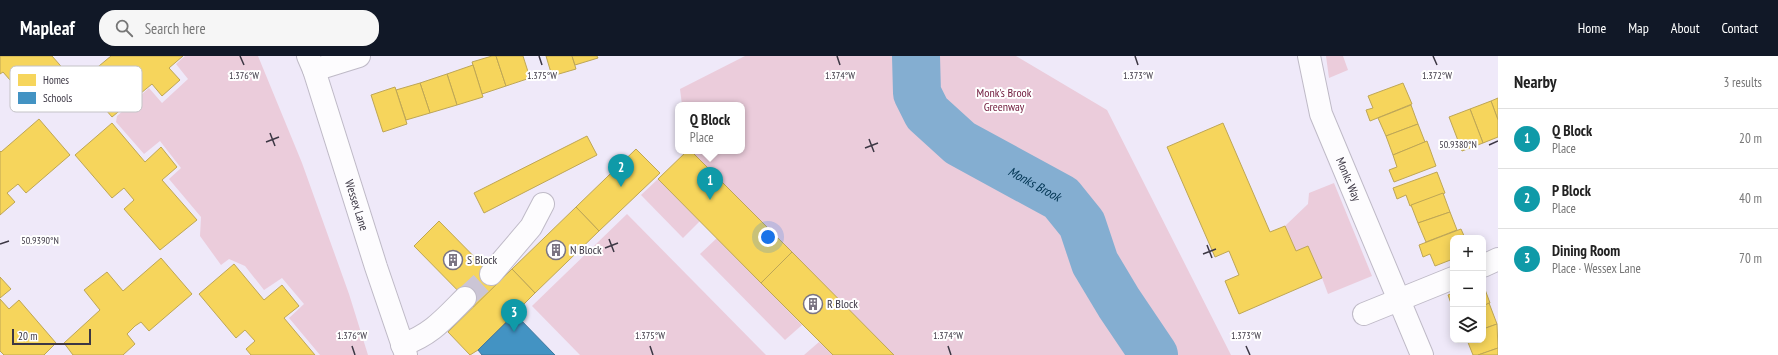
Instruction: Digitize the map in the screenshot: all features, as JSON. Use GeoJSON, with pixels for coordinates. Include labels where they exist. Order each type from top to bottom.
{"type":"FeatureCollection","features":[{"type":"Feature","properties":{"kind":"street"},"geometry":{"type":"LineString","coordinates":[[311,63],[359,56]]}},
{"type":"Feature","properties":{"kind":"street","name":"Monks Way"},"geometry":{"type":"LineString","coordinates":[[1309,56],[1321,114],[1422,355]]}},
{"type":"Feature","properties":{"kind":"street","name":"Wessex Lane"},"geometry":{"type":"LineString","coordinates":[[311,63],[404,350]]}},
{"type":"Feature","properties":{"kind":"street"},"geometry":{"type":"LineString","coordinates":[[491,274],[531,227],[543,204]]}},
{"type":"Feature","properties":{"kind":"street"},"geometry":{"type":"LineString","coordinates":[[1486,265],[1498,260]]}},
{"type":"Feature","properties":{"kind":"street"},"geometry":{"type":"LineString","coordinates":[[1364,314],[1450,279]]}},
{"type":"Feature","properties":{"kind":"street"},"geometry":{"type":"LineString","coordinates":[[404,350],[435,328],[465,298]]}},
{"type":"Feature","properties":{"kind":"green space"},"geometry":{"type":"Polygon","coordinates":[[[185,56],[258,56],[302,163],[349,294],[368,355],[320,355],[289,318],[304,304],[282,278],[264,290],[245,266],[229,259],[221,265],[200,236],[201,217],[169,179],[181,168],[160,141],[144,154],[116,122],[117,116],[122,112],[142,112],[142,94],[149,88],[162,103],[188,79],[176,64],[185,56]]]}},
{"type":"Feature","properties":{"kind":"green space"},"geometry":{"type":"Polygon","coordinates":[[[745,56],[906,56],[903,104],[913,122],[953,156],[1050,210],[1071,234],[1080,270],[1139,355],[894,355],[694,154],[745,154],[745,102],[682,102],[680,89],[745,56]]]}},
{"type":"Feature","properties":{"kind":"green space","name":"Monk's Brook Greenway"},"geometry":{"type":"Polygon","coordinates":[[[926,56],[1016,56],[1107,110],[1231,355],[1174,355],[1111,259],[1092,217],[1069,188],[1051,175],[996,144],[981,138],[970,137],[955,128],[943,118],[929,88],[926,56]]]}},
{"type":"Feature","properties":{"kind":"green space"},"geometry":{"type":"Polygon","coordinates":[[[1326,56],[1343,56],[1348,70],[1329,78],[1326,56]]]}},
{"type":"Feature","properties":{"kind":"green space"},"geometry":{"type":"Polygon","coordinates":[[[658,179],[700,221],[683,238],[641,195],[658,179]]]}},
{"type":"Feature","properties":{"kind":"green space"},"geometry":{"type":"Polygon","coordinates":[[[1334,183],[1372,276],[1328,294],[1322,278],[1296,251],[1285,226],[1308,204],[1309,193],[1334,183]]]}},
{"type":"Feature","properties":{"kind":"green space"},"geometry":{"type":"Polygon","coordinates":[[[627,214],[766,355],[580,355],[532,306],[627,214]]]}},
{"type":"Feature","properties":{"kind":"green space"},"geometry":{"type":"Polygon","coordinates":[[[717,238],[802,325],[785,340],[700,254],[717,238]]]}},
{"type":"Feature","properties":{"kind":"green space"},"geometry":{"type":"Polygon","coordinates":[[[819,342],[833,355],[804,355],[819,342]]]}},
{"type":"Feature","properties":{"kind":"building: Homes"},"geometry":{"type":"Polygon","coordinates":[[[0,56],[52,56],[61,66],[10,66],[10,80],[3,72],[0,74],[0,56]]]}},
{"type":"Feature","properties":{"kind":"building: Homes"},"geometry":{"type":"Polygon","coordinates":[[[111,56],[183,56],[169,68],[180,80],[162,96],[152,84],[142,92],[142,66],[99,66],[111,56]]]}},
{"type":"Feature","properties":{"kind":"building: Homes"},"geometry":{"type":"Polygon","coordinates":[[[496,56],[506,86],[482,94],[472,62],[496,56]]]}},
{"type":"Feature","properties":{"kind":"building: Homes"},"geometry":{"type":"Polygon","coordinates":[[[496,56],[523,56],[530,78],[506,86],[496,56]]]}},
{"type":"Feature","properties":{"kind":"building: Homes"},"geometry":{"type":"Polygon","coordinates":[[[546,56],[572,56],[576,69],[552,76],[546,56]]]}},
{"type":"Feature","properties":{"kind":"building: Homes"},"geometry":{"type":"Polygon","coordinates":[[[572,56],[597,56],[598,58],[575,65],[572,56]]]}},
{"type":"Feature","properties":{"kind":"building: Homes"},"geometry":{"type":"Polygon","coordinates":[[[473,65],[483,97],[457,105],[447,74],[473,65]]]}},
{"type":"Feature","properties":{"kind":"building: Homes"},"geometry":{"type":"Polygon","coordinates":[[[447,74],[457,105],[430,113],[420,83],[447,74]]]}},
{"type":"Feature","properties":{"kind":"building: Homes"},"geometry":{"type":"Polygon","coordinates":[[[420,83],[430,113],[406,120],[396,90],[420,83]]]}},
{"type":"Feature","properties":{"kind":"building: Homes"},"geometry":{"type":"Polygon","coordinates":[[[1403,83],[1412,104],[1370,121],[1366,110],[1373,108],[1368,96],[1403,83]]]}},
{"type":"Feature","properties":{"kind":"building: Homes"},"geometry":{"type":"Polygon","coordinates":[[[395,87],[407,124],[383,132],[371,95],[395,87]]]}},
{"type":"Feature","properties":{"kind":"building: Homes"},"geometry":{"type":"Polygon","coordinates":[[[1498,98],[1498,120],[1491,101],[1498,98]]]}},
{"type":"Feature","properties":{"kind":"building: Homes"},"geometry":{"type":"Polygon","coordinates":[[[1491,101],[1498,120],[1498,137],[1483,143],[1470,109],[1491,101]]]}},
{"type":"Feature","properties":{"kind":"building: Homes"},"geometry":{"type":"Polygon","coordinates":[[[1411,105],[1418,124],[1386,136],[1378,118],[1411,105]]]}},
{"type":"Feature","properties":{"kind":"building: Homes"},"geometry":{"type":"Polygon","coordinates":[[[1470,109],[1483,143],[1462,151],[1449,117],[1470,109]]]}},
{"type":"Feature","properties":{"kind":"building: Homes"},"geometry":{"type":"Polygon","coordinates":[[[108,112],[118,112],[112,117],[108,112]]]}},
{"type":"Feature","properties":{"kind":"building: Homes"},"geometry":{"type":"Polygon","coordinates":[[[39,119],[70,155],[26,193],[18,184],[7,193],[15,202],[0,215],[0,151],[1,152],[39,119]]]}},
{"type":"Feature","properties":{"kind":"building: Homes"},"geometry":{"type":"Polygon","coordinates":[[[112,123],[145,162],[161,147],[177,167],[162,180],[197,220],[160,250],[124,209],[134,200],[124,188],[112,198],[75,155],[112,123]]]}},
{"type":"Feature","properties":{"kind":"building: Homes"},"geometry":{"type":"Polygon","coordinates":[[[1223,123],[1270,232],[1285,226],[1296,251],[1308,246],[1322,278],[1239,314],[1225,281],[1239,275],[1229,251],[1215,257],[1167,147],[1223,123]]]}},
{"type":"Feature","properties":{"kind":"building: Homes"},"geometry":{"type":"Polygon","coordinates":[[[1418,124],[1425,142],[1393,155],[1386,136],[1418,124]]]}},
{"type":"Feature","properties":{"kind":"building: Homes"},"geometry":{"type":"Polygon","coordinates":[[[587,136],[597,155],[484,213],[474,193],[587,136]]]}},
{"type":"Feature","properties":{"kind":"building: Homes"},"geometry":{"type":"Polygon","coordinates":[[[1427,141],[1436,166],[1394,182],[1389,170],[1397,167],[1393,155],[1427,141]]]}},
{"type":"Feature","properties":{"kind":"building: Homes"},"geometry":{"type":"Polygon","coordinates":[[[636,149],[660,173],[599,231],[576,207],[636,149]]]}},
{"type":"Feature","properties":{"kind":"building: Homes"},"geometry":{"type":"Polygon","coordinates":[[[684,154],[694,154],[792,252],[761,283],[658,179],[684,154]]]}},
{"type":"Feature","properties":{"kind":"building: Homes"},"geometry":{"type":"Polygon","coordinates":[[[1437,172],[1445,193],[1410,206],[1406,195],[1397,199],[1393,188],[1437,172]]]}},
{"type":"Feature","properties":{"kind":"building: Homes"},"geometry":{"type":"Polygon","coordinates":[[[1443,193],[1450,212],[1418,223],[1411,205],[1443,193]]]}},
{"type":"Feature","properties":{"kind":"building: Homes","name":"N Block"},"geometry":{"type":"Polygon","coordinates":[[[576,207],[599,231],[535,293],[512,269],[576,207]]]}},
{"type":"Feature","properties":{"kind":"building: Homes"},"geometry":{"type":"Polygon","coordinates":[[[1450,212],[1457,230],[1426,242],[1418,223],[1450,212]]]}},
{"type":"Feature","properties":{"kind":"building: Homes","name":"S Block"},"geometry":{"type":"Polygon","coordinates":[[[439,221],[499,282],[474,307],[414,246],[439,221]]]}},
{"type":"Feature","properties":{"kind":"building: Homes"},"geometry":{"type":"Polygon","coordinates":[[[1461,229],[1464,235],[1450,235],[1450,260],[1435,266],[1430,254],[1423,257],[1419,245],[1461,229]]]}},
{"type":"Feature","properties":{"kind":"building: Homes","name":"R Block"},"geometry":{"type":"Polygon","coordinates":[[[792,252],[894,355],[833,355],[761,283],[792,252]]]}},
{"type":"Feature","properties":{"kind":"building: Homes"},"geometry":{"type":"Polygon","coordinates":[[[161,258],[192,294],[149,331],[141,322],[135,326],[127,334],[135,344],[123,355],[73,355],[64,343],[100,310],[84,290],[107,272],[123,291],[161,258]]]}},
{"type":"Feature","properties":{"kind":"building: Homes"},"geometry":{"type":"Polygon","coordinates":[[[234,264],[264,300],[282,285],[299,306],[284,318],[315,355],[251,355],[246,349],[255,341],[245,330],[236,338],[199,294],[234,264]]]}},
{"type":"Feature","properties":{"kind":"building: Homes"},"geometry":{"type":"Polygon","coordinates":[[[512,269],[535,293],[478,350],[470,355],[448,332],[512,269]]]}},
{"type":"Feature","properties":{"kind":"building: Homes"},"geometry":{"type":"Polygon","coordinates":[[[0,277],[11,289],[0,298],[0,277]]]}},
{"type":"Feature","properties":{"kind":"building: Homes"},"geometry":{"type":"Polygon","coordinates":[[[1486,292],[1490,303],[1486,305],[1486,292]]]}},
{"type":"Feature","properties":{"kind":"building: Homes"},"geometry":{"type":"Polygon","coordinates":[[[0,299],[9,309],[19,300],[56,343],[44,355],[4,355],[0,351],[0,299]]]}},
{"type":"Feature","properties":{"kind":"building: Homes"},"geometry":{"type":"Polygon","coordinates":[[[1489,303],[1497,324],[1486,328],[1486,307],[1486,304],[1489,303]]]}},
{"type":"Feature","properties":{"kind":"building: Homes"},"geometry":{"type":"Polygon","coordinates":[[[1497,324],[1498,348],[1478,355],[1473,355],[1468,343],[1486,343],[1486,328],[1497,324]]]}},
{"type":"Feature","properties":{"kind":"building: Homes"},"geometry":{"type":"Polygon","coordinates":[[[1498,348],[1498,355],[1478,355],[1498,348]]]}},
{"type":"Feature","properties":{"kind":"building: Schools"},"geometry":{"type":"Polygon","coordinates":[[[515,314],[555,355],[482,355],[478,350],[515,314]]]}},
{"type":"Feature","properties":{"kind":"waterway","name":"Monks Brook"},"geometry":{"type":"LineString","coordinates":[[916,56],[917,93],[927,113],[960,143],[1061,198],[1082,224],[1095,263],[1119,303],[1154,355]]}},
{"type":"Feature","properties":{"kind":"tunnel"},"geometry":{"type":"LineString","coordinates":[[465,298],[491,274]]}},
{"type":"Feature","properties":{"kind":"place","name":"P Block"},"geometry":{"type":"Point","coordinates":[621,187]}},
{"type":"Feature","properties":{"kind":"place","name":"Q Block"},"geometry":{"type":"Point","coordinates":[710,200]}},
{"type":"Feature","properties":{"kind":"place","name":"N Block"},"geometry":{"type":"Point","coordinates":[556,250]}},
{"type":"Feature","properties":{"kind":"place","name":"S Block"},"geometry":{"type":"Point","coordinates":[453,260]}},
{"type":"Feature","properties":{"kind":"place","name":"R Block"},"geometry":{"type":"Point","coordinates":[813,304]}},
{"type":"Feature","properties":{"kind":"place","name":"Dining Room"},"geometry":{"type":"Point","coordinates":[514,332]}}]}
